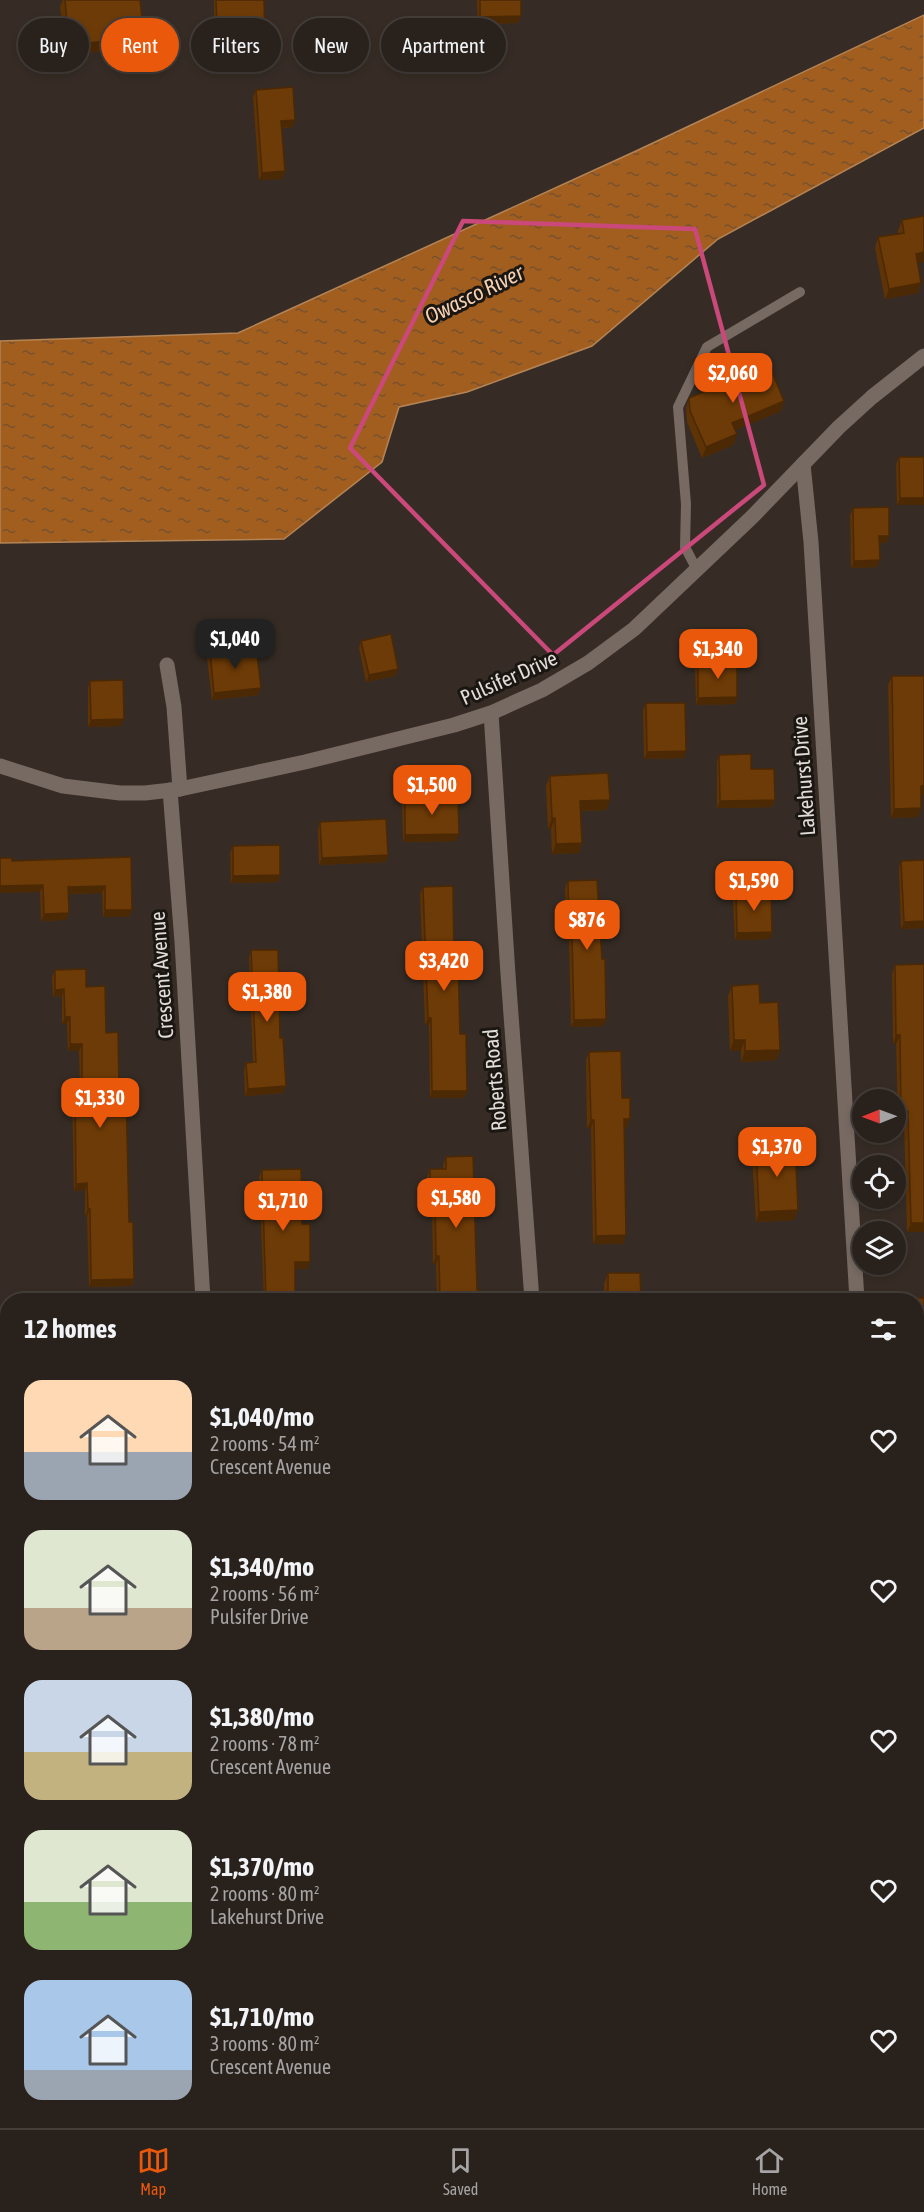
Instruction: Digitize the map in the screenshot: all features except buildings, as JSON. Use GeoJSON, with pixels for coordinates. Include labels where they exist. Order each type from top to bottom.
{"type":"FeatureCollection","features":[{"type":"Feature","properties":{"kind":"street","name":"Pulsifer Drive"},"geometry":{"type":"LineString","coordinates":[[0,766],[63,786],[120,793],[175,789],[305,762],[454,725],[491,713],[542,690],[588,663],[634,629],[698,570],[872,396],[924,356]]}},
{"type":"Feature","properties":{"kind":"street","name":"Lakehurst Drive"},"geometry":{"type":"LineString","coordinates":[[803,464],[811,542],[857,1293]]}},
{"type":"Feature","properties":{"kind":"street","name":"Crescent Avenue"},"geometry":{"type":"LineString","coordinates":[[167,665],[174,706],[175,789],[182,942],[203,1293]]}},
{"type":"Feature","properties":{"kind":"street","name":"Roberts Road"},"geometry":{"type":"LineString","coordinates":[[491,713],[531,1293]]}},
{"type":"Feature","properties":{"kind":"lane"},"geometry":{"type":"LineString","coordinates":[[698,570],[685,547],[686,504],[678,407],[707,347],[800,292]]}},
{"type":"Feature","properties":{"kind":"highlighted area"},"geometry":{"type":"Polygon","coordinates":[[[463,221],[695,229],[764,485],[553,655],[350,448],[463,221]]]}},
{"type":"Feature","properties":{"kind":"water","name":"Owasco River"},"geometry":{"type":"Polygon","coordinates":[[[924,15],[924,128],[718,239],[592,346],[467,392],[399,407],[382,462],[284,539],[0,543],[0,341],[238,333],[636,151],[924,15]]]}}]}
